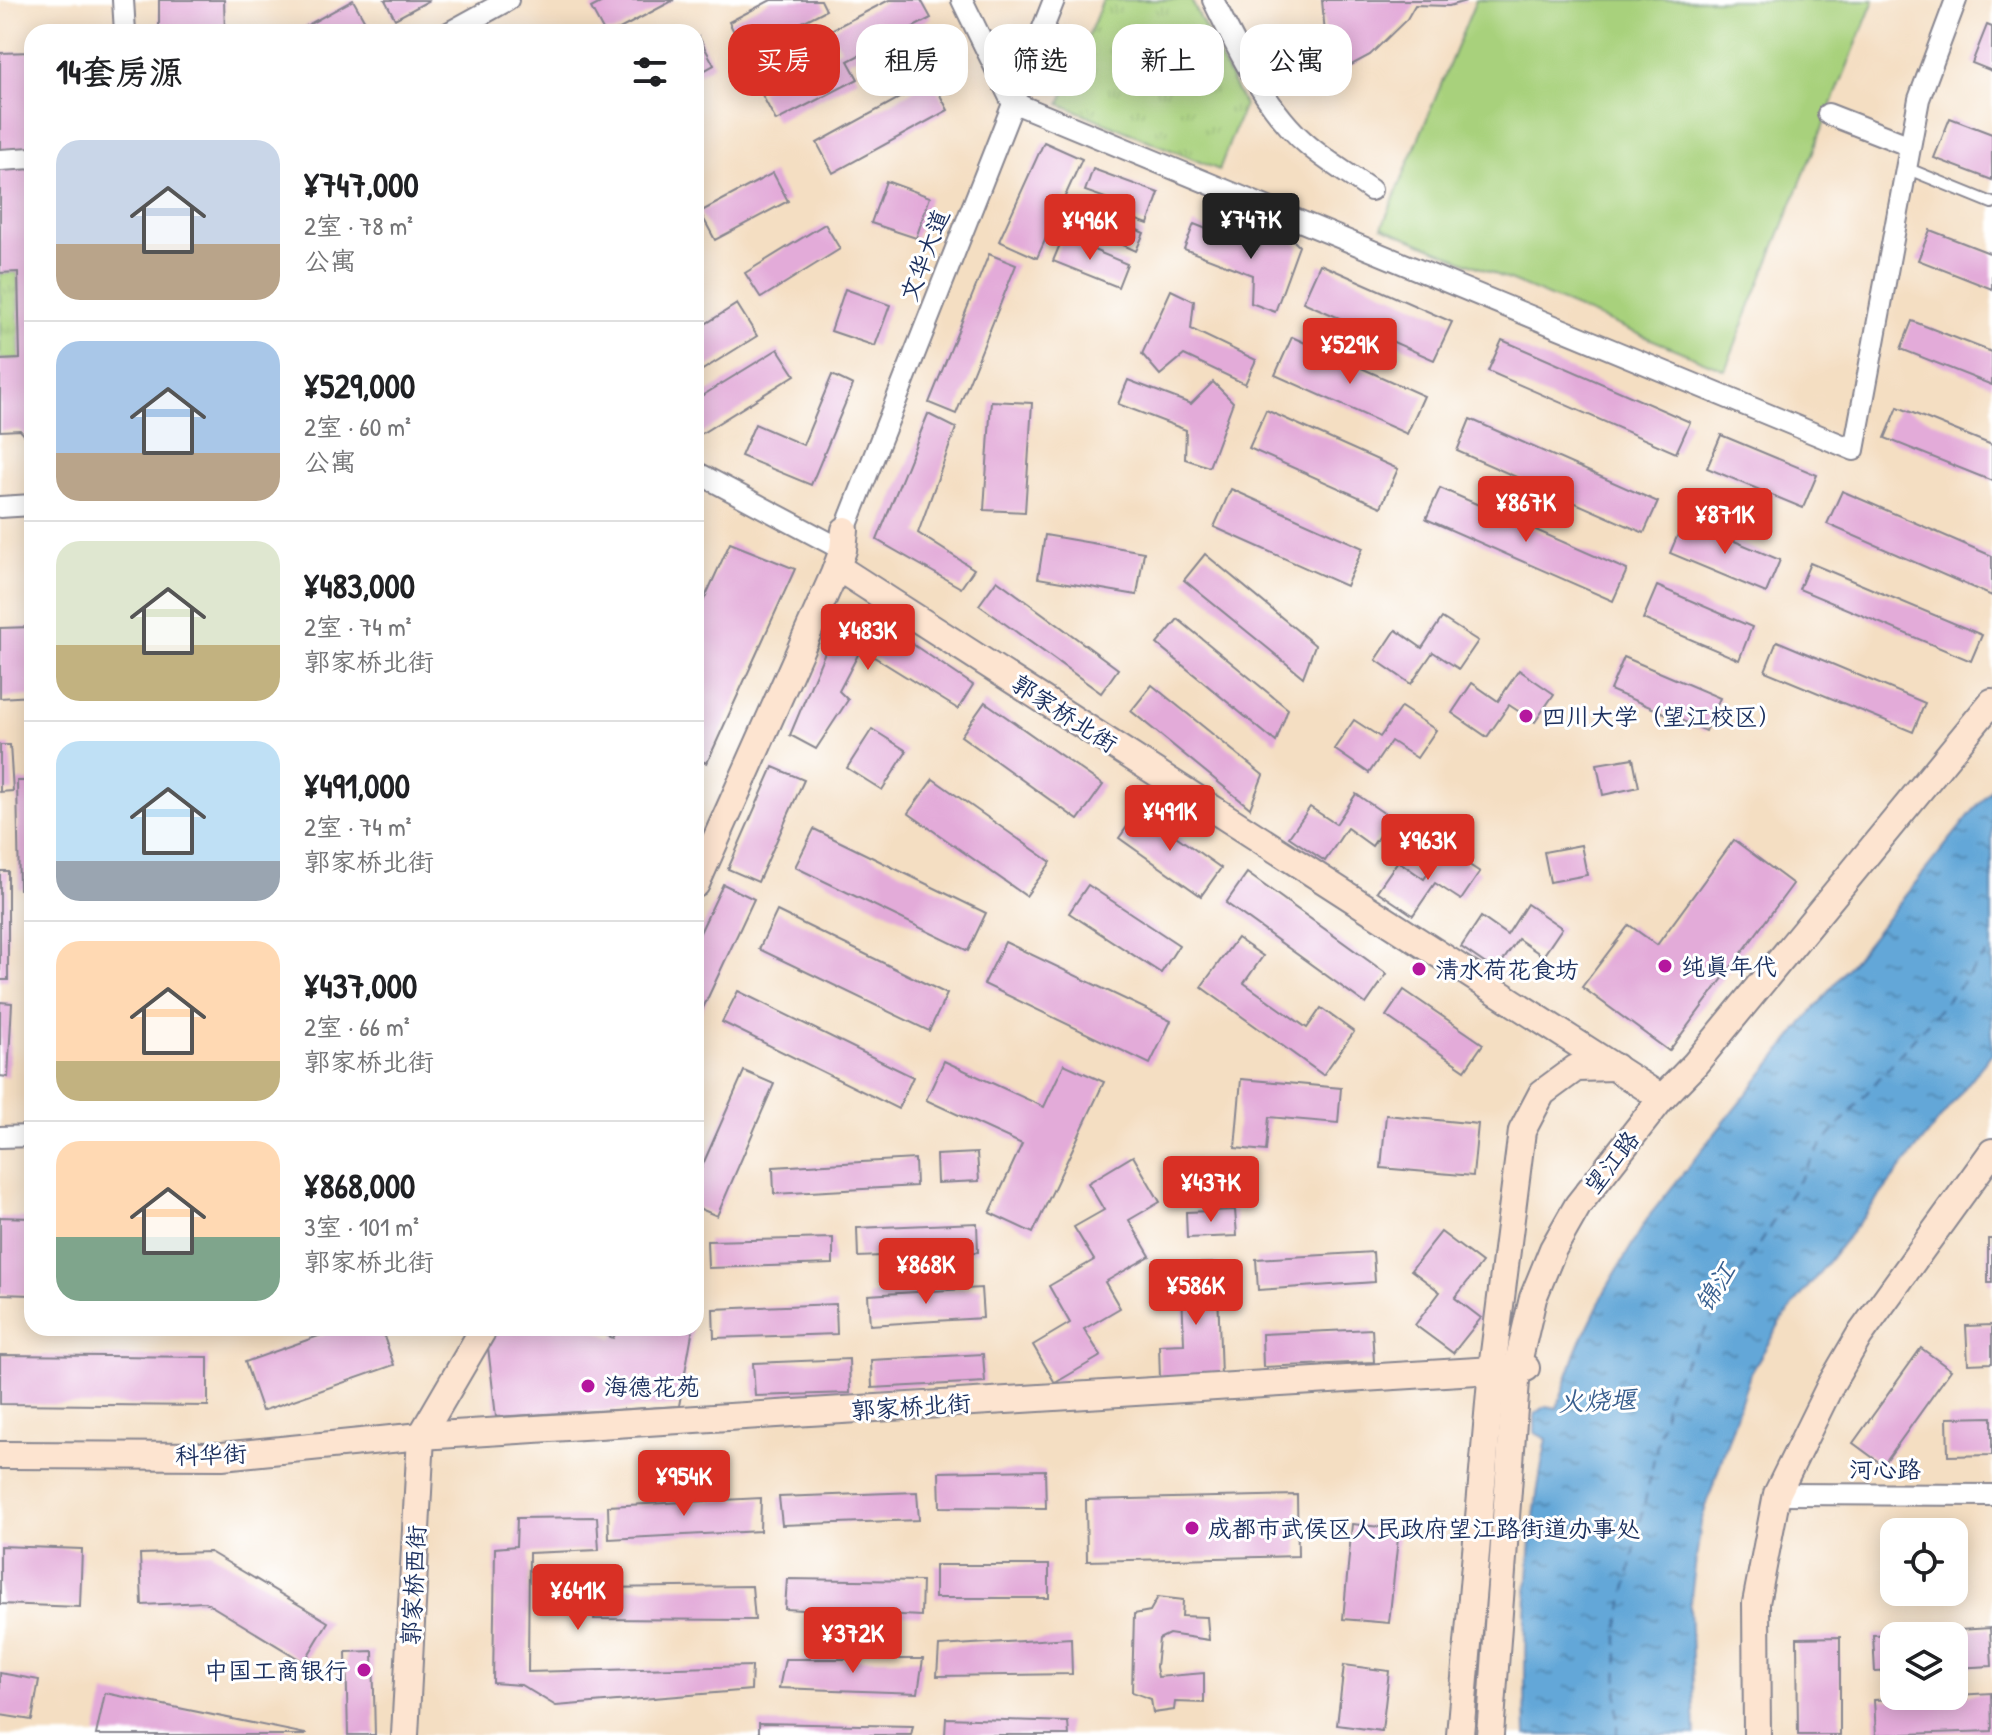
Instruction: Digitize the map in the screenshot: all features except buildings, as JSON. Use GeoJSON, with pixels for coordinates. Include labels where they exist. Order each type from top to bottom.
{"type":"FeatureCollection","features":[{"type":"Feature","properties":{"kind":"street"},"geometry":{"type":"LineString","coordinates":[[123,0],[124,24]]}},
{"type":"Feature","properties":{"kind":"street"},"geometry":{"type":"LineString","coordinates":[[464,24],[508,0]]}},
{"type":"Feature","properties":{"kind":"street"},"geometry":{"type":"LineString","coordinates":[[962,0],[1012,102],[1707,400],[1854,450],[1919,99],[1956,0]]}},
{"type":"Feature","properties":{"kind":"street","name":"文华大道"},"geometry":{"type":"LineString","coordinates":[[842,549],[1012,102],[1054,0]]}},
{"type":"Feature","properties":{"kind":"street"},"geometry":{"type":"LineString","coordinates":[[1213,0],[1240,53],[1277,111],[1307,145],[1371,190]]}},
{"type":"Feature","properties":{"kind":"street"},"geometry":{"type":"LineString","coordinates":[[1828,114],[1910,146]]}},
{"type":"Feature","properties":{"kind":"street"},"geometry":{"type":"LineString","coordinates":[[0,160],[24,158]]}},
{"type":"Feature","properties":{"kind":"street"},"geometry":{"type":"LineString","coordinates":[[704,476],[842,549],[704,866]]}},
{"type":"Feature","properties":{"kind":"street"},"geometry":{"type":"LineString","coordinates":[[0,507],[24,506]]}},
{"type":"Feature","properties":{"kind":"street","name":"郭家桥北街"},"geometry":{"type":"LineString","coordinates":[[842,549],[1662,1098]]}},
{"type":"Feature","properties":{"kind":"street","name":"望江路"},"geometry":{"type":"LineString","coordinates":[[1460,1735],[1512,1368],[1533,1298],[1553,1249],[1578,1205],[1662,1098],[1695,1064],[1992,702]]}},
{"type":"Feature","properties":{"kind":"street","name":"望江路"},"geometry":{"type":"LineString","coordinates":[[1490,1735],[1512,1368],[1522,1131],[1542,1093],[1576,1068],[1615,1067]]}},
{"type":"Feature","properties":{"kind":"street"},"geometry":{"type":"LineString","coordinates":[[0,1137],[24,1136]]}},
{"type":"Feature","properties":{"kind":"street"},"geometry":{"type":"LineString","coordinates":[[1757,1735],[1756,1603],[1777,1494],[1831,1384],[1859,1336],[1992,1152]]}},
{"type":"Feature","properties":{"kind":"street"},"geometry":{"type":"LineString","coordinates":[[421,1436],[479,1336]]}},
{"type":"Feature","properties":{"kind":"street","name":"郭家桥北街"},"geometry":{"type":"LineString","coordinates":[[421,1436],[1512,1368]]}},
{"type":"Feature","properties":{"kind":"street","name":"科华街"},"geometry":{"type":"LineString","coordinates":[[0,1455],[222,1456],[421,1436]]}},
{"type":"Feature","properties":{"kind":"street","name":"郭家桥西街"},"geometry":{"type":"LineString","coordinates":[[405,1735],[421,1436]]}},
{"type":"Feature","properties":{"kind":"street","name":"河心路"},"geometry":{"type":"LineString","coordinates":[[1777,1494],[1992,1495]]}},
{"type":"Feature","properties":{"kind":"lane"},"geometry":{"type":"LineString","coordinates":[[1906,168],[1992,203]]}},
{"type":"Feature","properties":{"kind":"green space"},"geometry":{"type":"Polygon","coordinates":[[[1103,0],[1191,0],[1203,24],[1112,24],[1112,96],[1224,96],[1224,65],[1244,105],[1219,170],[1060,104],[1063,96],[1096,96],[1096,24],[1093,24],[1103,0]]]}},
{"type":"Feature","properties":{"kind":"green space"},"geometry":{"type":"Polygon","coordinates":[[[1476,0],[1874,0],[1725,370],[1382,227],[1476,0]]]}},
{"type":"Feature","properties":{"kind":"green space"},"geometry":{"type":"Polygon","coordinates":[[[18,272],[20,359],[0,360],[0,273],[18,272]]]}},
{"type":"Feature","properties":{"kind":"water"},"geometry":{"type":"Polygon","coordinates":[[[1992,787],[1992,1053],[1783,1319],[1750,1374],[1701,1522],[1690,1604],[1695,1735],[1526,1735],[1525,1660],[1530,1549],[1547,1439],[1535,1433],[1535,1414],[1546,1406],[1557,1408],[1578,1347],[1605,1291],[1649,1216],[1992,787]]]}},
{"type":"Feature","properties":{"kind":"ferry route"},"geometry":{"type":"LineString","coordinates":[[1617,1735],[1618,1628],[1669,1388],[1819,1148],[1992,948]]}},
{"type":"Feature","properties":{"kind":"place","name":"四川大学（望江校区）"},"geometry":{"type":"Point","coordinates":[1526,716]}},
{"type":"Feature","properties":{"kind":"place","name":"纯真年代"},"geometry":{"type":"Point","coordinates":[1665,966]}},
{"type":"Feature","properties":{"kind":"place","name":"清水荷花食坊"},"geometry":{"type":"Point","coordinates":[1419,969]}},
{"type":"Feature","properties":{"kind":"place","name":"海德花苑"},"geometry":{"type":"Point","coordinates":[588,1386]}},
{"type":"Feature","properties":{"kind":"place","name":"成都市武侯区人民政府望江路街道办事处"},"geometry":{"type":"Point","coordinates":[1192,1528]}},
{"type":"Feature","properties":{"kind":"place","name":"中国工商银行"},"geometry":{"type":"Point","coordinates":[364,1670]}},
{"type":"Feature","properties":{"kind":"water label","name":"锦江"},"geometry":{"type":"Point","coordinates":[1715,1287]}},
{"type":"Feature","properties":{"kind":"water label","name":"火烧堰"},"geometry":{"type":"Point","coordinates":[1597,1400]}}]}
